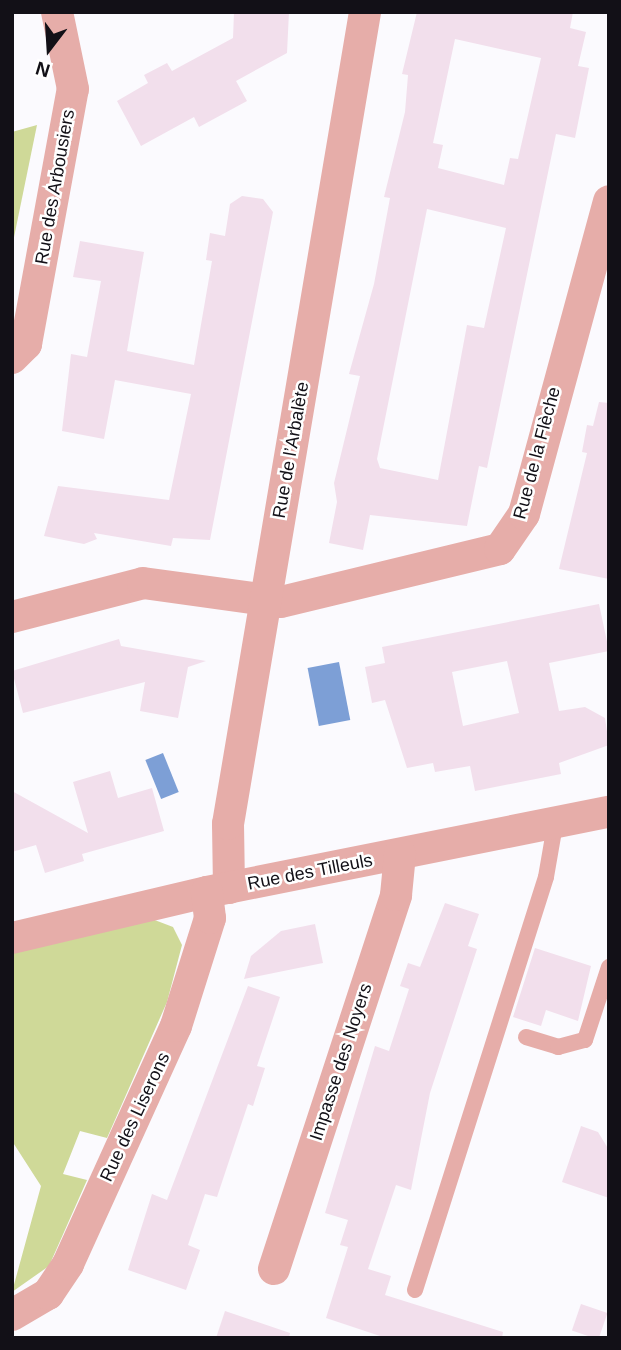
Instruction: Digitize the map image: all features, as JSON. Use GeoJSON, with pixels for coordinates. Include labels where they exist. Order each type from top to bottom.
{"type":"FeatureCollection","features":[{"type":"Feature","properties":{"kind":"street","name":"Rue des Arbousiers"},"geometry":{"type":"LineString","coordinates":[[12,358],[26,344],[73,89],[57,12]]}},
{"type":"Feature","properties":{"kind":"street","name":"Rue de l’Arbalète"},"geometry":{"type":"LineString","coordinates":[[218,890],[365,12]]}},
{"type":"Feature","properties":{"kind":"street","name":"Rue de la Flèche"},"geometry":{"type":"LineString","coordinates":[[15,607],[143,583],[265,601],[480,559],[514,535],[609,201]]}},
{"type":"Feature","properties":{"kind":"street","name":"Rue des Tilleuls"},"geometry":{"type":"LineString","coordinates":[[12,938],[218,890],[555,825],[609,812]]}},
{"type":"Feature","properties":{"kind":"street","name":"Impasse des Noyers"},"geometry":{"type":"LineString","coordinates":[[274,1269],[396,895],[400,854]]}},
{"type":"Feature","properties":{"kind":"street","name":"Rue des Liserons"},"geometry":{"type":"LineString","coordinates":[[12,1315],[48,1294],[74,1252],[176,1026],[218,890]]}},
{"type":"Feature","properties":{"kind":"lane"},"geometry":{"type":"LineString","coordinates":[[415,1290],[545,877],[555,825]]}},
{"type":"Feature","properties":{"kind":"lane"},"geometry":{"type":"LineString","coordinates":[[526,1037],[558,1047],[585,1040],[609,967]]}},
{"type":"Feature","properties":{"kind":"green space"},"geometry":{"type":"Polygon","coordinates":[[[37,125],[12,247],[12,132],[37,125]]]}},
{"type":"Feature","properties":{"kind":"green space"},"geometry":{"type":"Polygon","coordinates":[[[152,919],[173,927],[182,945],[167,1002],[107,1138],[80,1131],[63,1174],[87,1180],[49,1266],[12,1292],[41,1186],[12,1141],[12,951],[152,919]]]}},
{"type":"Feature","properties":{"kind":"water"},"geometry":{"type":"Polygon","coordinates":[[[339,662],[350,720],[319,726],[308,668],[339,662]]]}},
{"type":"Feature","properties":{"kind":"water"},"geometry":{"type":"Polygon","coordinates":[[[163,753],[179,792],[161,799],[145,760],[163,753]]]}},
{"type":"Feature","properties":{"kind":"building"},"geometry":{"type":"Polygon","coordinates":[[[234,12],[289,12],[287,53],[236,81],[247,101],[199,127],[194,117],[141,146],[117,101],[148,83],[144,75],[167,63],[172,71],[233,38],[234,12]]]}},
{"type":"Feature","properties":{"kind":"building"},"geometry":{"type":"Polygon","coordinates":[[[417,12],[573,12],[570,28],[586,32],[578,66],[589,68],[575,138],[556,134],[487,468],[479,466],[467,526],[370,515],[363,550],[329,543],[337,502],[334,483],[360,376],[349,374],[374,284],[390,198],[384,197],[405,112],[408,75],[402,74],[417,12]],[[455,39],[433,143],[443,145],[438,168],[504,185],[510,158],[518,159],[541,58],[455,39]],[[427,209],[377,459],[380,468],[438,480],[467,325],[484,328],[506,228],[427,209]]]}},
{"type":"Feature","properties":{"kind":"building"},"geometry":{"type":"Polygon","coordinates":[[[242,196],[263,199],[273,212],[210,540],[173,538],[171,546],[94,533],[97,539],[84,544],[44,536],[58,486],[169,500],[191,394],[115,380],[104,439],[62,431],[71,354],[87,357],[101,281],[73,277],[80,241],[144,252],[127,351],[194,365],[212,261],[206,260],[210,233],[225,236],[230,204],[242,196]]]}},
{"type":"Feature","properties":{"kind":"building"},"geometry":{"type":"Polygon","coordinates":[[[599,402],[609,403],[609,579],[559,569],[587,453],[582,452],[587,425],[593,426],[599,402]]]}},
{"type":"Feature","properties":{"kind":"building"},"geometry":{"type":"Polygon","coordinates":[[[599,604],[609,651],[549,663],[559,711],[585,707],[605,718],[609,745],[559,763],[561,774],[475,791],[470,766],[435,772],[433,763],[407,768],[385,700],[372,703],[365,667],[385,663],[382,647],[599,604]],[[507,661],[452,672],[463,726],[519,713],[507,661]]]}},
{"type":"Feature","properties":{"kind":"building"},"geometry":{"type":"Polygon","coordinates":[[[119,639],[121,646],[206,661],[188,667],[178,718],[140,711],[145,682],[23,713],[12,671],[119,639]]]}},
{"type":"Feature","properties":{"kind":"building"},"geometry":{"type":"Polygon","coordinates":[[[110,771],[118,798],[152,788],[164,831],[82,854],[84,861],[45,873],[36,845],[12,852],[12,791],[88,833],[73,782],[110,771]]]}},
{"type":"Feature","properties":{"kind":"building"},"geometry":{"type":"Polygon","coordinates":[[[445,903],[479,914],[468,946],[477,949],[430,1093],[411,1190],[396,1185],[368,1269],[391,1276],[385,1295],[503,1332],[502,1338],[386,1338],[326,1318],[348,1247],[340,1245],[348,1220],[325,1213],[375,1046],[389,1051],[409,989],[400,986],[408,963],[420,967],[445,903]]]}},
{"type":"Feature","properties":{"kind":"building"},"geometry":{"type":"Polygon","coordinates":[[[315,924],[323,963],[244,979],[251,956],[281,931],[315,924]]]}},
{"type":"Feature","properties":{"kind":"building"},"geometry":{"type":"Polygon","coordinates":[[[535,948],[591,966],[578,1021],[546,1010],[541,1026],[513,1017],[535,948]]]}},
{"type":"Feature","properties":{"kind":"building"},"geometry":{"type":"Polygon","coordinates":[[[248,986],[280,997],[257,1066],[265,1068],[253,1106],[248,1104],[217,1197],[205,1194],[188,1245],[200,1250],[186,1290],[128,1270],[152,1194],[167,1200],[248,986]]]}},
{"type":"Feature","properties":{"kind":"building"},"geometry":{"type":"Polygon","coordinates":[[[581,1126],[598,1132],[609,1150],[609,1198],[562,1182],[581,1126]]]}},
{"type":"Feature","properties":{"kind":"building"},"geometry":{"type":"Polygon","coordinates":[[[581,1304],[607,1313],[599,1338],[572,1330],[581,1304]]]}},
{"type":"Feature","properties":{"kind":"building"},"geometry":{"type":"Polygon","coordinates":[[[225,1311],[290,1333],[289,1338],[216,1338],[225,1311]]]}}]}
